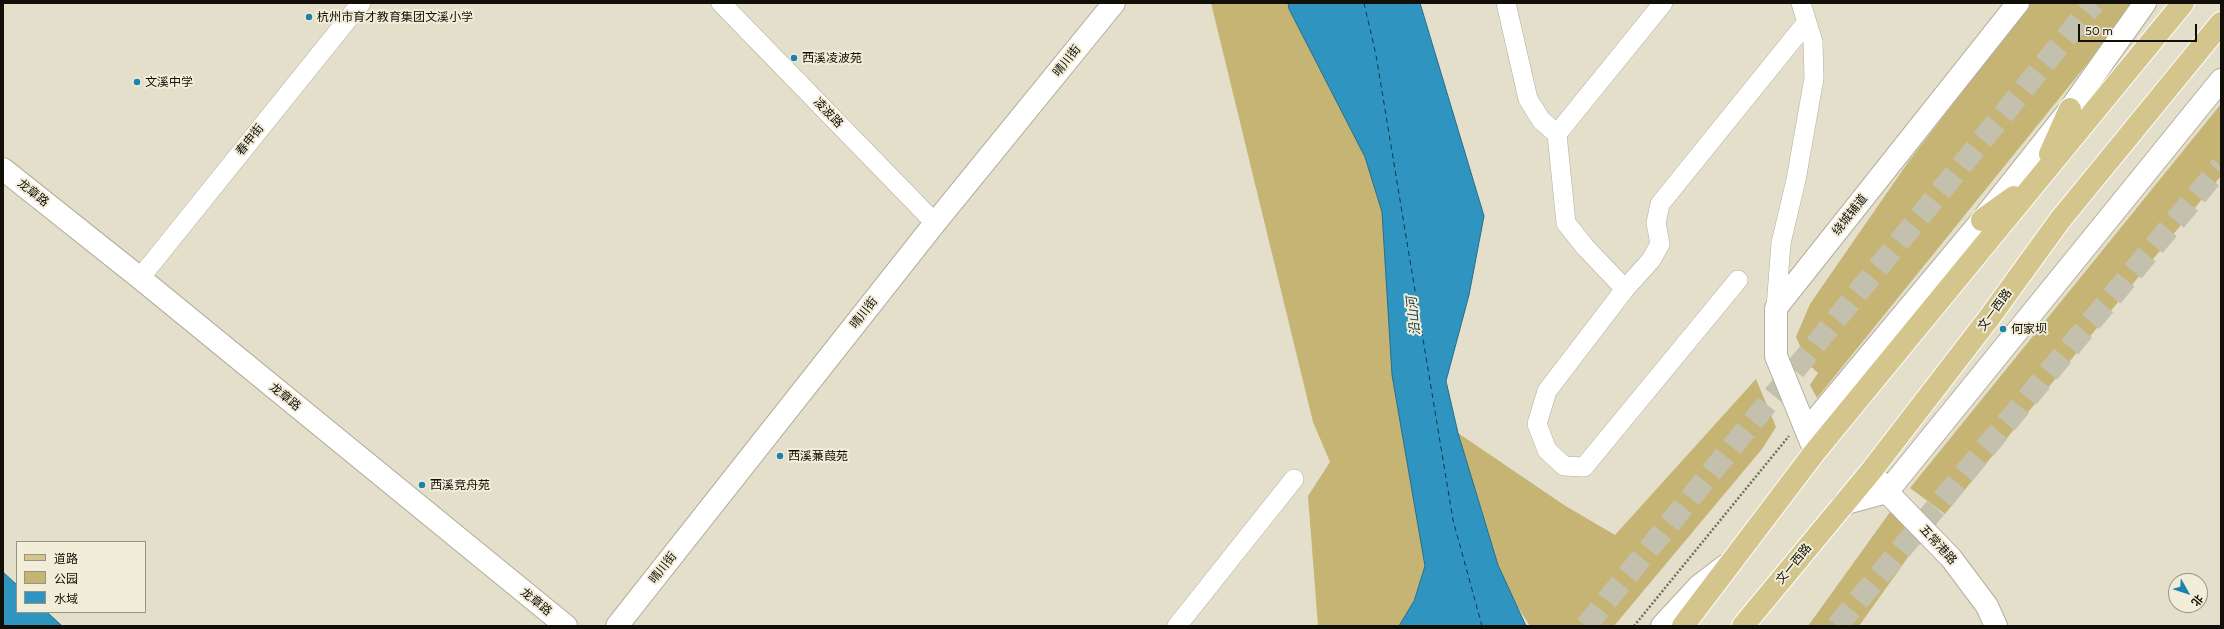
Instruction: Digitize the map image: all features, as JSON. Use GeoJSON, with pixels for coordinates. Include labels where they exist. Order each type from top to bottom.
{"type":"FeatureCollection","features":[{"type":"Feature","properties":{"kind":"main road"},"geometry":{"type":"LineString","coordinates":[[1683,626],[1814,453],[2183,3]]}},
{"type":"Feature","properties":{"kind":"main road","name":"文一西路"},"geometry":{"type":"LineString","coordinates":[[1743,626],[1872,470],[1989,318],[2060,220],[2221,23]]}},
{"type":"Feature","properties":{"kind":"main road"},"geometry":{"type":"LineString","coordinates":[[1982,220],[2038,180],[2070,109]]}},
{"type":"Feature","properties":{"kind":"street","name":"春申街"},"geometry":{"type":"LineString","coordinates":[[140,278],[361,3]]}},
{"type":"Feature","properties":{"kind":"street","name":"凌波路"},"geometry":{"type":"LineString","coordinates":[[720,3],[935,223]]}},
{"type":"Feature","properties":{"kind":"street","name":"晴川街"},"geometry":{"type":"LineString","coordinates":[[618,626],[935,223],[1114,3]]}},
{"type":"Feature","properties":{"kind":"street"},"geometry":{"type":"LineString","coordinates":[[1506,3],[1528,100],[1541,120],[1557,134],[1566,223],[1585,247],[1625,289]]}},
{"type":"Feature","properties":{"kind":"street"},"geometry":{"type":"LineString","coordinates":[[1557,134],[1663,3]]}},
{"type":"Feature","properties":{"kind":"street"},"geometry":{"type":"LineString","coordinates":[[1801,3],[1813,42],[1814,78],[1796,180],[1781,243],[1776,308],[1776,356],[1788,389],[1805,425],[1814,453]]}},
{"type":"Feature","properties":{"kind":"street","name":"绕城辅道"},"geometry":{"type":"LineString","coordinates":[[1776,308],[2018,3]]}},
{"type":"Feature","properties":{"kind":"street"},"geometry":{"type":"LineString","coordinates":[[1805,425],[1982,220],[2070,109],[2145,3]]}},
{"type":"Feature","properties":{"kind":"street"},"geometry":{"type":"LineString","coordinates":[[1738,280],[1584,467],[1564,466],[1547,450],[1537,424],[1547,391],[1625,289],[1651,260],[1660,244],[1656,223],[1660,204],[1807,22]]}},
{"type":"Feature","properties":{"kind":"street"},"geometry":{"type":"LineString","coordinates":[[1843,504],[1887,492],[2221,80]]}},
{"type":"Feature","properties":{"kind":"street","name":"龙章路"},"geometry":{"type":"LineString","coordinates":[[3,169],[140,278],[566,626]]}},
{"type":"Feature","properties":{"kind":"street","name":"五常港路"},"geometry":{"type":"LineString","coordinates":[[1872,470],[1887,492],[1951,558],[1987,606],[1996,626]]}},
{"type":"Feature","properties":{"kind":"street"},"geometry":{"type":"LineString","coordinates":[[1177,626],[1294,479]]}},
{"type":"Feature","properties":{"kind":"street"},"geometry":{"type":"LineString","coordinates":[[1662,626],[1699,586],[1734,559]]}},
{"type":"Feature","properties":{"kind":"street","name":"文一西路"},"geometry":{"type":"LineString","coordinates":[[1753,626],[1769,595]]}},
{"type":"Feature","properties":{"kind":"path"},"geometry":{"type":"LineString","coordinates":[[1634,626],[1805,425]]}},
{"type":"Feature","properties":{"kind":"green space"},"geometry":{"type":"Polygon","coordinates":[[[1211,3],[1288,3],[1289,9],[1365,157],[1382,212],[1392,375],[1425,566],[1412,605],[1399,626],[1318,626],[1308,496],[1330,462],[1313,422],[1211,3]]]}},
{"type":"Feature","properties":{"kind":"green space"},"geometry":{"type":"Polygon","coordinates":[[[2031,3],[2132,3],[2087,64],[1817,398],[1810,385],[1818,373],[1808,364],[1796,337],[1810,304],[1909,161],[2031,3]]]}},
{"type":"Feature","properties":{"kind":"green space"},"geometry":{"type":"Polygon","coordinates":[[[2221,104],[2221,176],[1945,514],[1910,488],[2221,104]]]}},
{"type":"Feature","properties":{"kind":"green space"},"geometry":{"type":"Polygon","coordinates":[[[1756,379],[1776,427],[1762,449],[1614,626],[1530,626],[1515,603],[1498,565],[1458,433],[1564,505],[1615,535],[1756,379]]]}},
{"type":"Feature","properties":{"kind":"green space"},"geometry":{"type":"Polygon","coordinates":[[[1893,508],[1916,546],[1859,626],[1808,626],[1893,508]]]}},
{"type":"Feature","properties":{"kind":"water","name":"沿山河"},"geometry":{"type":"Polygon","coordinates":[[[1288,3],[1420,3],[1484,216],[1469,295],[1446,381],[1458,433],[1498,565],[1526,626],[1399,626],[1414,601],[1425,566],[1392,375],[1382,212],[1365,157],[1289,9],[1288,3]]]}},
{"type":"Feature","properties":{"kind":"water"},"geometry":{"type":"Polygon","coordinates":[[[3,572],[16,584],[16,613],[48,613],[62,626],[3,626],[3,572]]]}},
{"type":"Feature","properties":{"kind":"ferry route"},"geometry":{"type":"LineString","coordinates":[[1364,3],[1376,55],[1453,520],[1482,626]]}},
{"type":"Feature","properties":{"kind":"tunnel"},"geometry":{"type":"LineString","coordinates":[[1586,626],[2094,3]]}},
{"type":"Feature","properties":{"kind":"tunnel"},"geometry":{"type":"LineString","coordinates":[[1837,626],[2221,166]]}},
{"type":"Feature","properties":{"kind":"place","name":"杭州市育才教育集团文溪小学"},"geometry":{"type":"Point","coordinates":[309,17]}},
{"type":"Feature","properties":{"kind":"place","name":"西溪凌波苑"},"geometry":{"type":"Point","coordinates":[794,58]}},
{"type":"Feature","properties":{"kind":"place","name":"文溪中学"},"geometry":{"type":"Point","coordinates":[137,82]}},
{"type":"Feature","properties":{"kind":"place","name":"何家坝"},"geometry":{"type":"Point","coordinates":[2003,329]}},
{"type":"Feature","properties":{"kind":"place","name":"西溪蒹葭苑"},"geometry":{"type":"Point","coordinates":[780,456]}},
{"type":"Feature","properties":{"kind":"place","name":"西溪竞舟苑"},"geometry":{"type":"Point","coordinates":[422,485]}}]}
